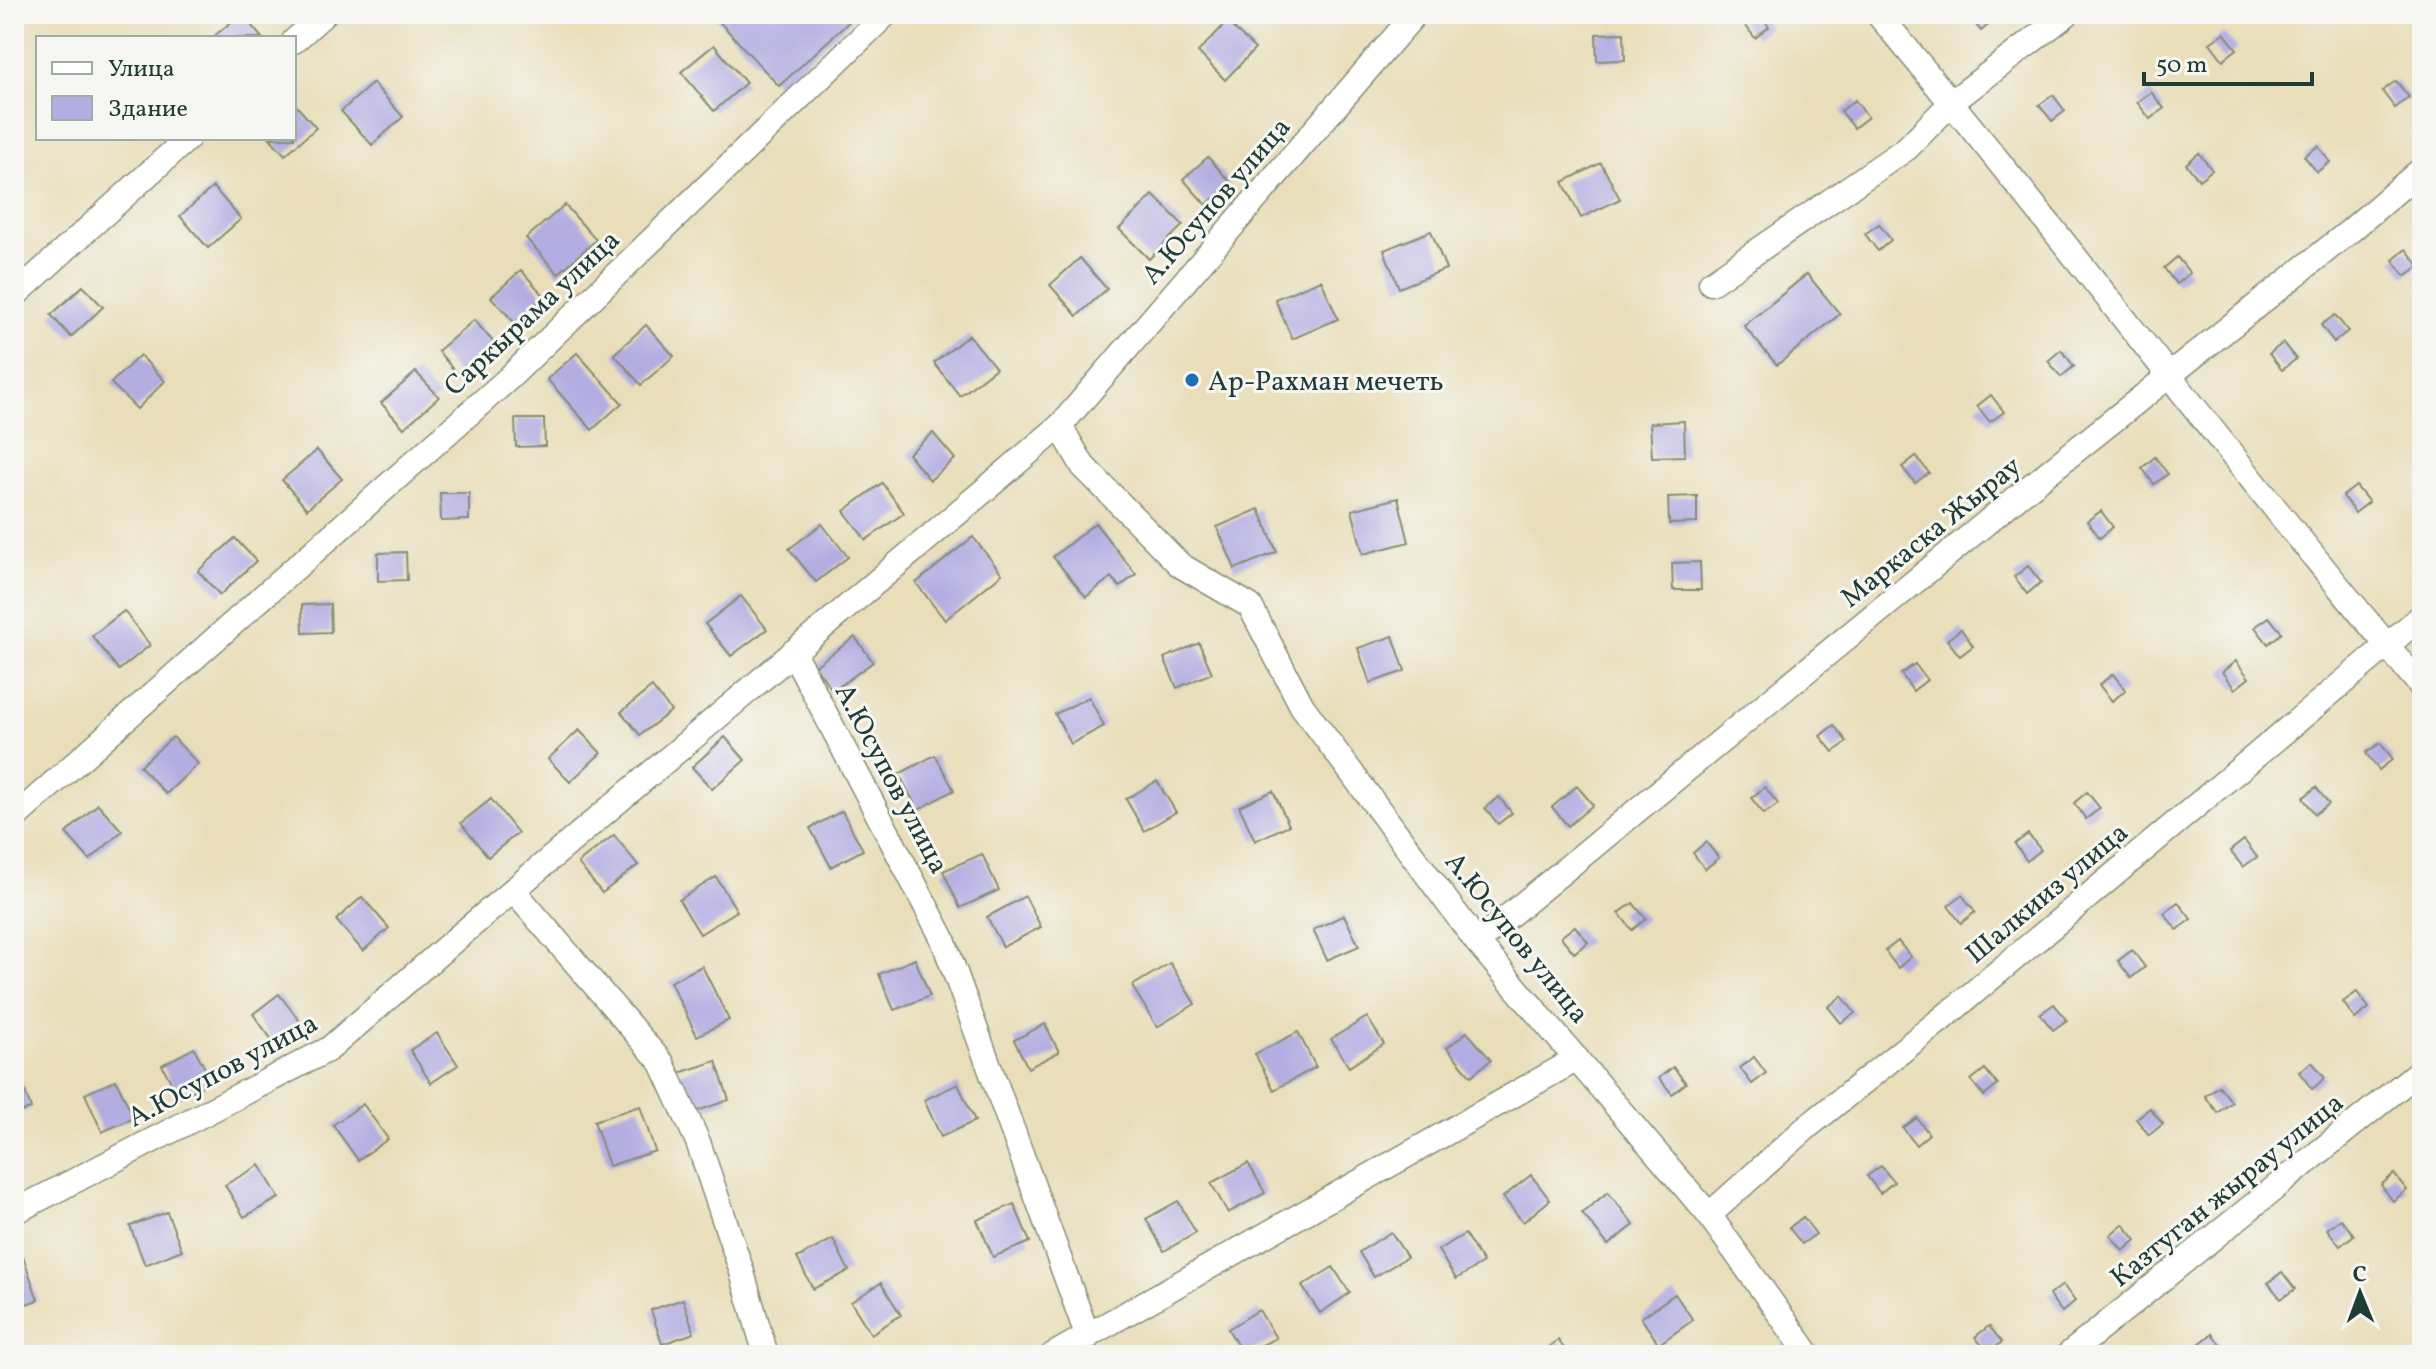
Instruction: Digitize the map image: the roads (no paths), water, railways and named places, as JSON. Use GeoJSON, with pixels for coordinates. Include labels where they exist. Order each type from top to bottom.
{"type":"FeatureCollection","features":[{"type":"Feature","properties":{"kind":"street"},"geometry":{"type":"LineString","coordinates":[[296,39],[324,14]]}},
{"type":"Feature","properties":{"kind":"street","name":"Саркырама улица"},"geometry":{"type":"LineString","coordinates":[[14,818],[509,378],[886,14]]}},
{"type":"Feature","properties":{"kind":"street","name":"А.Юсупов улица"},"geometry":{"type":"LineString","coordinates":[[14,1212],[329,1049],[1060,426],[1415,14]]}},
{"type":"Feature","properties":{"kind":"street"},"geometry":{"type":"LineString","coordinates":[[1878,14],[2422,687]]}},
{"type":"Feature","properties":{"kind":"street"},"geometry":{"type":"LineString","coordinates":[[1711,283],[1907,148],[1952,102],[2067,14]]}},
{"type":"Feature","properties":{"kind":"street"},"geometry":{"type":"LineString","coordinates":[[14,296],[186,140]]}},
{"type":"Feature","properties":{"kind":"street","name":"Маркаска Жырау"},"geometry":{"type":"LineString","coordinates":[[1477,942],[2422,169]]}},
{"type":"Feature","properties":{"kind":"street","name":"А.Юсупов улица"},"geometry":{"type":"LineString","coordinates":[[1053,1355],[1577,1059],[1477,942],[1302,706],[1250,606],[1180,565],[1083,466],[1060,426]]}},
{"type":"Feature","properties":{"kind":"street","name":"Шалкииз улица"},"geometry":{"type":"LineString","coordinates":[[1709,1215],[1806,1128],[1954,1009],[2422,616]]}},
{"type":"Feature","properties":{"kind":"street","name":"А.Юсупов улица"},"geometry":{"type":"LineString","coordinates":[[793,652],[942,937],[1088,1337]]}},
{"type":"Feature","properties":{"kind":"street"},"geometry":{"type":"LineString","coordinates":[[513,890],[662,1063],[698,1142],[766,1355]]}},
{"type":"Feature","properties":{"kind":"street"},"geometry":{"type":"LineString","coordinates":[[1577,1059],[1709,1215],[1809,1355]]}},
{"type":"Feature","properties":{"kind":"street","name":"Казтуган жырау улица"},"geometry":{"type":"LineString","coordinates":[[2068,1355],[2422,1069]]}},
{"type":"Feature","properties":{"kind":"place","name":"Ар-Рахман мечеть"},"geometry":{"type":"Point","coordinates":[1192,380]}}]}
